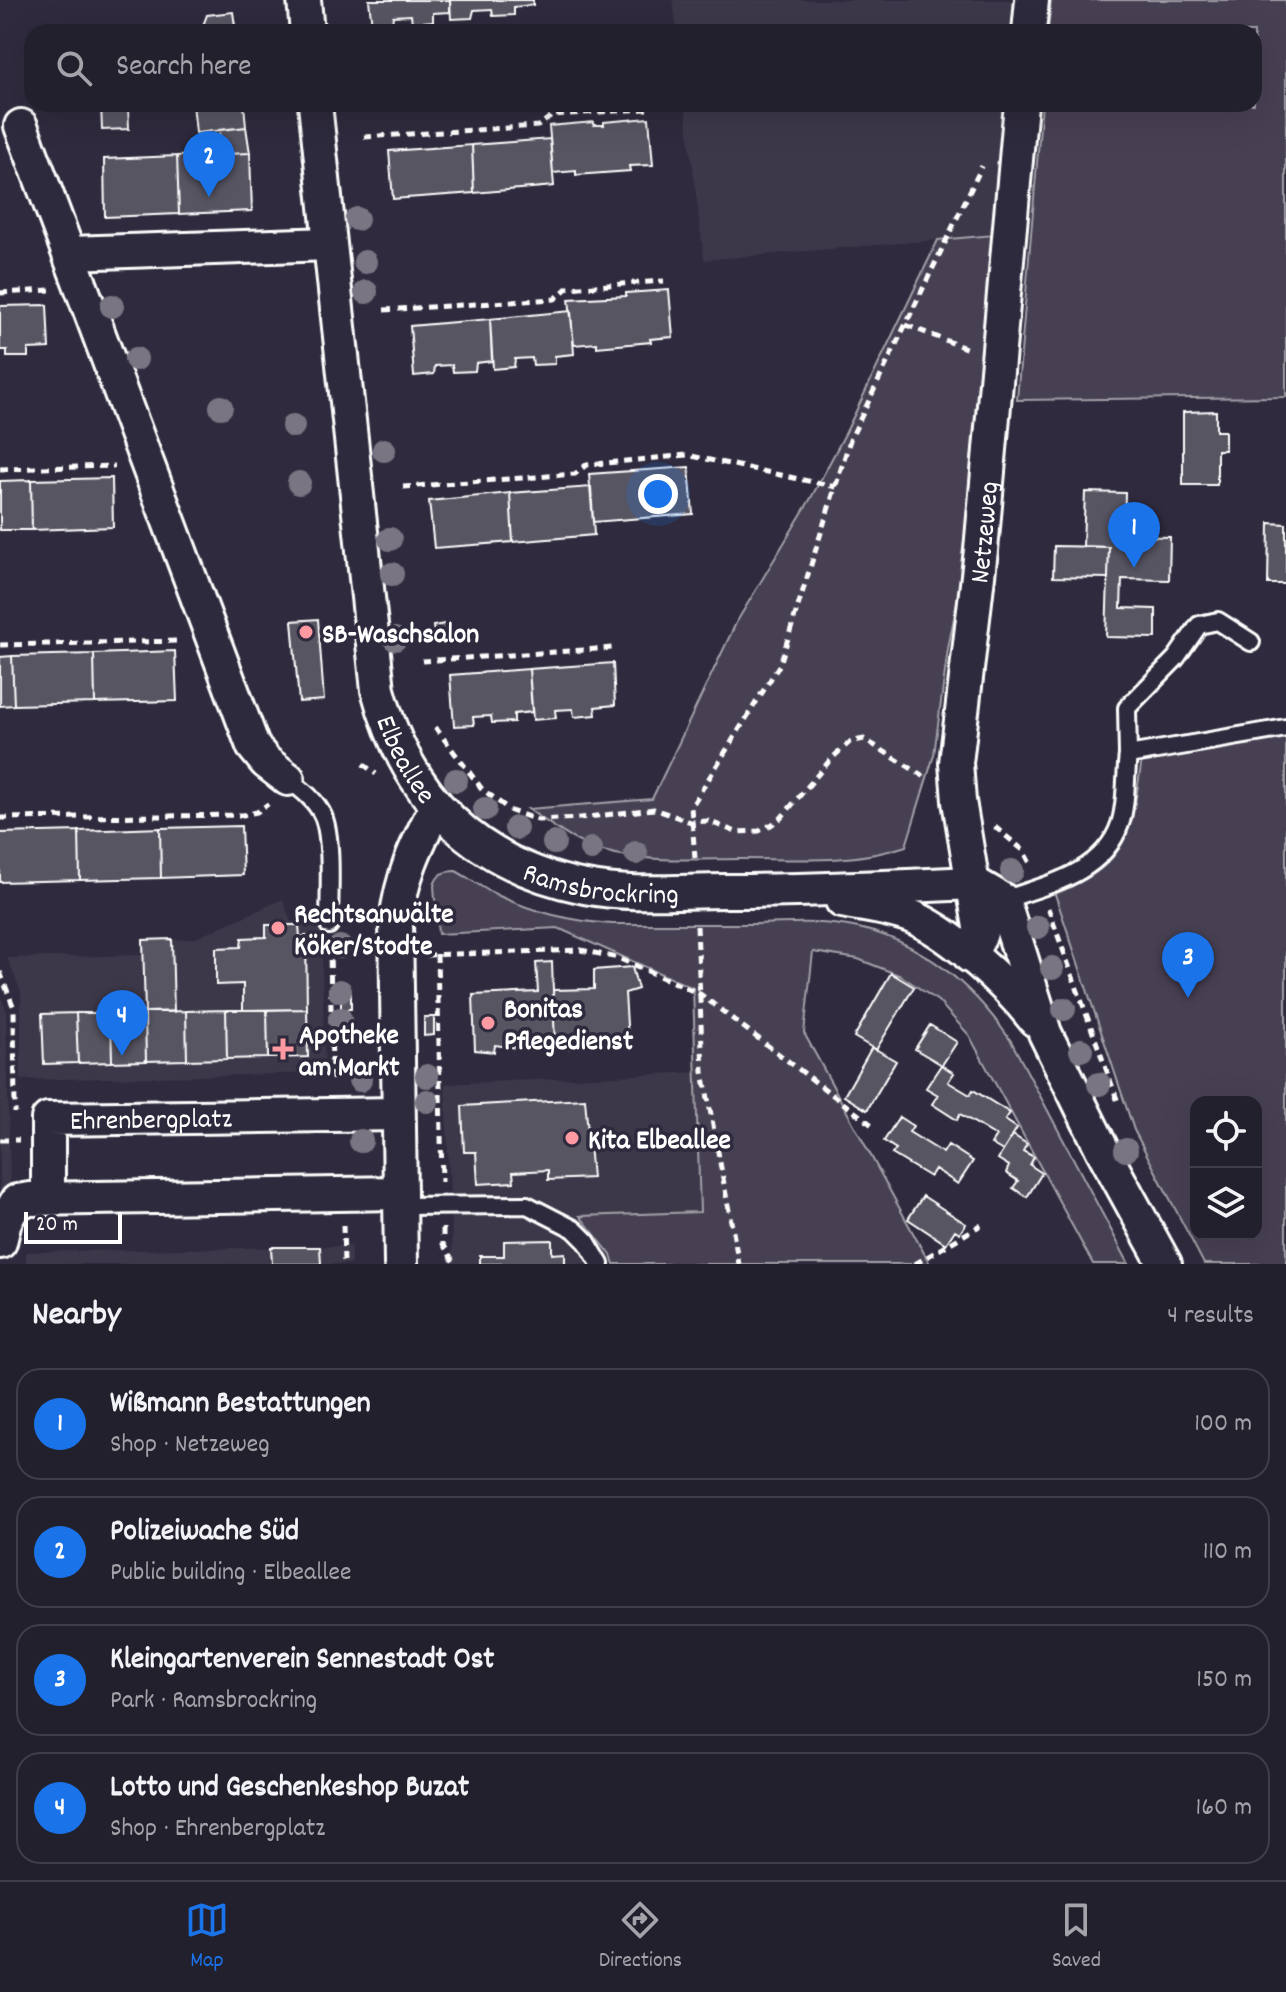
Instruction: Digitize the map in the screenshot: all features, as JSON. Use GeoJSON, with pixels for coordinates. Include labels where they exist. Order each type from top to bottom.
{"type":"FeatureCollection","features":[{"type":"Feature","properties":{"kind":"street"},"geometry":{"type":"LineString","coordinates":[[304,0],[306,24]]}},
{"type":"Feature","properties":{"kind":"street"},"geometry":{"type":"LineString","coordinates":[[1030,24],[1032,0]]}},
{"type":"Feature","properties":{"kind":"street","name":"Elbeallee"},"geometry":{"type":"LineString","coordinates":[[316,112],[378,690],[398,746],[436,807],[412,854],[401,886],[396,921],[401,1264]]}},
{"type":"Feature","properties":{"kind":"street","name":"Netzeweg"},"geometry":{"type":"LineString","coordinates":[[970,956],[981,933],[959,801],[956,763],[981,550],[1020,112]]}},
{"type":"Feature","properties":{"kind":"street"},"geometry":{"type":"LineString","coordinates":[[21,126],[253,746],[266,762],[288,779]]}},
{"type":"Feature","properties":{"kind":"street"},"geometry":{"type":"LineString","coordinates":[[70,253],[329,244]]}},
{"type":"Feature","properties":{"kind":"street","name":"Ramsbrockring"},"geometry":{"type":"LineString","coordinates":[[436,807],[467,834],[503,858],[546,876],[585,887],[637,892],[787,891],[974,883]]}},
{"type":"Feature","properties":{"kind":"street"},"geometry":{"type":"LineString","coordinates":[[974,883],[1003,900]]}},
{"type":"Feature","properties":{"kind":"street","name":"Ramsbrockring"},"geometry":{"type":"LineString","coordinates":[[787,891],[894,911],[917,919],[970,956],[1020,1001],[1045,1033]]}},
{"type":"Feature","properties":{"kind":"street","name":"Ramsbrockring"},"geometry":{"type":"LineString","coordinates":[[1003,900],[1045,1033],[1102,1149],[1165,1264]]}},
{"type":"Feature","properties":{"kind":"street","name":"Ehrenbergplatz"},"geometry":{"type":"LineString","coordinates":[[33,1200],[48,1119],[398,1114]]}},
{"type":"Feature","properties":{"kind":"street"},"geometry":{"type":"LineString","coordinates":[[0,1242],[5,1221],[33,1200],[400,1200]]}},
{"type":"Feature","properties":{"kind":"lane"},"geometry":{"type":"LineString","coordinates":[[1003,900],[1069,877],[1096,860],[1111,843],[1121,822],[1128,755],[1127,708],[1176,658],[1199,625],[1218,621],[1251,642]]}},
{"type":"Feature","properties":{"kind":"lane"},"geometry":{"type":"LineString","coordinates":[[1128,755],[1286,728]]}},
{"type":"Feature","properties":{"kind":"lane"},"geometry":{"type":"LineString","coordinates":[[288,779],[305,793],[323,817],[327,833],[329,925]]}},
{"type":"Feature","properties":{"kind":"lane"},"geometry":{"type":"LineString","coordinates":[[400,1200],[443,1206],[527,1205],[574,1229],[587,1242],[600,1264]]}},
{"type":"Feature","properties":{"kind":"path"},"geometry":{"type":"LineString","coordinates":[[364,137],[538,126],[553,115],[600,112]]}},
{"type":"Feature","properties":{"kind":"path"},"geometry":{"type":"LineString","coordinates":[[695,858],[691,807],[780,664],[850,440],[986,159]]}},
{"type":"Feature","properties":{"kind":"path"},"geometry":{"type":"LineString","coordinates":[[384,310],[555,299],[567,288],[664,281]]}},
{"type":"Feature","properties":{"kind":"path"},"geometry":{"type":"LineString","coordinates":[[0,293],[83,289]]}},
{"type":"Feature","properties":{"kind":"path"},"geometry":{"type":"LineString","coordinates":[[906,325],[998,361]]}},
{"type":"Feature","properties":{"kind":"path"},"geometry":{"type":"LineString","coordinates":[[403,487],[575,474],[586,465],[687,455],[836,487]]}},
{"type":"Feature","properties":{"kind":"path"},"geometry":{"type":"LineString","coordinates":[[0,469],[148,466]]}},
{"type":"Feature","properties":{"kind":"path"},"geometry":{"type":"LineString","coordinates":[[0,645],[212,641]]}},
{"type":"Feature","properties":{"kind":"path"},"geometry":{"type":"LineString","coordinates":[[422,661],[613,648]]}},
{"type":"Feature","properties":{"kind":"path"},"geometry":{"type":"LineString","coordinates":[[435,727],[482,789],[511,811],[538,820],[654,809],[691,822],[708,821],[736,832],[759,831],[781,818],[831,759],[850,742],[864,739],[959,801],[1023,850],[1040,887],[1119,1104]]}},
{"type":"Feature","properties":{"kind":"path"},"geometry":{"type":"LineString","coordinates":[[0,818],[243,815],[257,812],[274,801],[288,779]]}},
{"type":"Feature","properties":{"kind":"path"},"geometry":{"type":"LineString","coordinates":[[329,925],[332,1072],[341,1115]]}},
{"type":"Feature","properties":{"kind":"path"},"geometry":{"type":"LineString","coordinates":[[697,926],[703,1072],[739,1264]]}},
{"type":"Feature","properties":{"kind":"path"},"geometry":{"type":"LineString","coordinates":[[455,1264],[443,1244],[437,954],[581,950],[618,958],[700,994],[872,1125]]}},
{"type":"Feature","properties":{"kind":"path"},"geometry":{"type":"LineString","coordinates":[[0,972],[14,1008],[33,1200]]}},
{"type":"Feature","properties":{"kind":"path"},"geometry":{"type":"LineString","coordinates":[[915,1264],[981,1225]]}},
{"type":"Feature","properties":{"kind":"shaded area"},"geometry":{"type":"Polygon","coordinates":[[[673,0],[1016,0],[1014,24],[676,24],[673,0]]]}},
{"type":"Feature","properties":{"kind":"shaded area"},"geometry":{"type":"Polygon","coordinates":[[[1051,0],[1286,0],[1286,397],[1017,400],[1041,112],[1262,112],[1262,24],[1049,24],[1051,0]]]}},
{"type":"Feature","properties":{"kind":"shaded area"},"geometry":{"type":"Polygon","coordinates":[[[686,112],[1005,112],[994,235],[704,260],[686,112]]]}},
{"type":"Feature","properties":{"kind":"shaded area"},"geometry":{"type":"Polygon","coordinates":[[[994,235],[969,539],[948,649],[934,755],[906,846],[866,856],[825,859],[672,860],[637,857],[583,844],[528,809],[652,799],[736,623],[811,498],[846,432],[938,240],[994,235]]]}},
{"type":"Feature","properties":{"kind":"shaded area"},"geometry":{"type":"Polygon","coordinates":[[[1286,734],[1286,1264],[1204,1264],[1191,1240],[1262,1240],[1262,1096],[1190,1096],[1190,1237],[1134,1130],[1055,894],[1099,871],[1113,857],[1122,843],[1134,807],[1142,759],[1286,734]]]}},
{"type":"Feature","properties":{"kind":"shaded area"},"geometry":{"type":"Polygon","coordinates":[[[456,871],[518,904],[580,920],[612,924],[823,923],[861,928],[912,948],[956,979],[994,1018],[1011,1041],[1129,1264],[1093,1264],[969,1035],[938,1001],[901,976],[858,959],[813,952],[804,1033],[930,1264],[614,1264],[611,1255],[580,1216],[700,1212],[693,988],[558,928],[438,934],[434,886],[442,874],[456,871]]]}},
{"type":"Feature","properties":{"kind":"shaded area"},"geometry":{"type":"Polygon","coordinates":[[[283,899],[291,922],[321,922],[325,1073],[21,1080],[21,992],[7,958],[143,955],[143,940],[193,939],[283,899]]]}},
{"type":"Feature","properties":{"kind":"shaded area"},"geometry":{"type":"Polygon","coordinates":[[[0,995],[6,1009],[10,1181],[9,1191],[0,1206],[0,995]]]}},
{"type":"Feature","properties":{"kind":"shaded area","name":"Kita Elbeallee"},"geometry":{"type":"Polygon","coordinates":[[[696,1072],[700,1212],[581,1216],[611,1255],[614,1264],[453,1264],[445,1084],[696,1072]]]}},
{"type":"Feature","properties":{"kind":"shaded area"},"geometry":{"type":"Polygon","coordinates":[[[351,1246],[351,1264],[26,1264],[26,1252],[351,1246]]]}},
{"type":"Feature","properties":{"kind":"building"},"geometry":{"type":"Polygon","coordinates":[[[369,0],[450,0],[450,12],[433,13],[433,21],[412,23],[411,15],[393,16],[392,24],[372,24],[369,0]]]}},
{"type":"Feature","properties":{"kind":"building"},"geometry":{"type":"Polygon","coordinates":[[[450,0],[533,0],[533,5],[514,7],[514,15],[493,16],[492,9],[474,10],[472,18],[451,19],[450,0]]]}},
{"type":"Feature","properties":{"kind":"building"},"geometry":{"type":"Polygon","coordinates":[[[233,12],[235,24],[204,24],[207,15],[233,12]]]}},
{"type":"Feature","properties":{"kind":"building"},"geometry":{"type":"Polygon","coordinates":[[[101,112],[128,112],[129,129],[102,130],[101,112]]]}},
{"type":"Feature","properties":{"kind":"building"},"geometry":{"type":"Polygon","coordinates":[[[194,112],[245,112],[246,127],[196,133],[194,112]]]}},
{"type":"Feature","properties":{"kind":"building"},"geometry":{"type":"Polygon","coordinates":[[[649,118],[653,165],[629,166],[630,171],[576,175],[576,171],[553,173],[549,126],[594,122],[594,125],[604,125],[604,122],[649,118]]]}},
{"type":"Feature","properties":{"kind":"building"},"geometry":{"type":"Polygon","coordinates":[[[246,127],[250,153],[223,154],[219,130],[246,127]]]}},
{"type":"Feature","properties":{"kind":"building"},"geometry":{"type":"Polygon","coordinates":[[[550,139],[554,186],[474,193],[472,145],[550,139]]]}},
{"type":"Feature","properties":{"kind":"building"},"geometry":{"type":"Polygon","coordinates":[[[472,145],[474,193],[393,199],[389,151],[472,145]]]}},
{"type":"Feature","properties":{"kind":"building"},"geometry":{"type":"Polygon","coordinates":[[[250,153],[252,211],[179,214],[177,156],[250,153]]]}},
{"type":"Feature","properties":{"kind":"building"},"geometry":{"type":"Polygon","coordinates":[[[177,156],[179,214],[105,217],[104,159],[177,156]]]}},
{"type":"Feature","properties":{"kind":"building"},"geometry":{"type":"Polygon","coordinates":[[[669,290],[673,337],[597,347],[597,343],[574,345],[569,299],[669,290]]]}},
{"type":"Feature","properties":{"kind":"building"},"geometry":{"type":"Polygon","coordinates":[[[47,305],[49,348],[28,349],[28,357],[7,357],[7,350],[0,350],[0,306],[47,305]]]}},
{"type":"Feature","properties":{"kind":"building"},"geometry":{"type":"Polygon","coordinates":[[[571,311],[574,354],[555,356],[555,364],[533,365],[532,358],[515,359],[514,367],[493,369],[490,319],[571,311]]]}},
{"type":"Feature","properties":{"kind":"building"},"geometry":{"type":"Polygon","coordinates":[[[490,319],[492,361],[476,363],[475,371],[453,372],[452,365],[435,366],[434,374],[414,376],[410,326],[490,319]]]}},
{"type":"Feature","properties":{"kind":"building"},"geometry":{"type":"Polygon","coordinates":[[[1216,411],[1216,431],[1225,431],[1225,450],[1217,450],[1217,485],[1183,485],[1183,412],[1216,411]]]}},
{"type":"Feature","properties":{"kind":"building"},"geometry":{"type":"Polygon","coordinates":[[[689,467],[693,514],[593,522],[589,474],[689,467]]]}},
{"type":"Feature","properties":{"kind":"building"},"geometry":{"type":"Polygon","coordinates":[[[112,478],[113,527],[32,530],[31,480],[112,478]]]}},
{"type":"Feature","properties":{"kind":"building"},"geometry":{"type":"Polygon","coordinates":[[[31,480],[32,530],[0,530],[0,481],[31,480]]]}},
{"type":"Feature","properties":{"kind":"building"},"geometry":{"type":"Polygon","coordinates":[[[591,487],[594,535],[513,542],[510,493],[591,487]]]}},
{"type":"Feature","properties":{"kind":"building"},"geometry":{"type":"Polygon","coordinates":[[[1085,492],[1125,493],[1124,536],[1170,537],[1169,580],[1122,579],[1121,608],[1156,609],[1156,638],[1106,637],[1109,547],[1083,546],[1085,492]]]}},
{"type":"Feature","properties":{"kind":"building"},"geometry":{"type":"Polygon","coordinates":[[[510,493],[513,542],[434,548],[429,501],[510,493]]]}},
{"type":"Feature","properties":{"kind":"building"},"geometry":{"type":"Polygon","coordinates":[[[1269,523],[1286,524],[1286,584],[1268,584],[1269,523]]]}},
{"type":"Feature","properties":{"kind":"building"},"geometry":{"type":"Polygon","coordinates":[[[1054,546],[1109,547],[1108,578],[1053,577],[1054,546]]]}},
{"type":"Feature","properties":{"kind":"building"},"geometry":{"type":"Polygon","coordinates":[[[318,619],[324,700],[299,702],[292,621],[318,619]]]}},
{"type":"Feature","properties":{"kind":"building"},"geometry":{"type":"Polygon","coordinates":[[[445,624],[447,639],[435,640],[433,626],[445,624]]]}},
{"type":"Feature","properties":{"kind":"building"},"geometry":{"type":"Polygon","coordinates":[[[175,651],[177,701],[95,703],[94,654],[175,651]]]}},
{"type":"Feature","properties":{"kind":"building"},"geometry":{"type":"Polygon","coordinates":[[[94,654],[95,703],[14,705],[12,656],[94,654]]]}},
{"type":"Feature","properties":{"kind":"building"},"geometry":{"type":"Polygon","coordinates":[[[12,656],[14,705],[0,706],[0,657],[12,656]]]}},
{"type":"Feature","properties":{"kind":"building"},"geometry":{"type":"Polygon","coordinates":[[[613,663],[615,705],[595,707],[596,715],[574,717],[573,709],[555,710],[556,718],[533,720],[529,669],[613,663]]]}},
{"type":"Feature","properties":{"kind":"building"},"geometry":{"type":"Polygon","coordinates":[[[529,669],[532,712],[514,714],[514,722],[492,723],[491,716],[473,717],[474,725],[454,726],[450,675],[529,669]]]}},
{"type":"Feature","properties":{"kind":"building"},"geometry":{"type":"Polygon","coordinates":[[[241,826],[243,875],[161,878],[160,828],[241,826]]]}},
{"type":"Feature","properties":{"kind":"building"},"geometry":{"type":"Polygon","coordinates":[[[160,828],[161,878],[80,880],[79,831],[160,828]]]}},
{"type":"Feature","properties":{"kind":"building"},"geometry":{"type":"Polygon","coordinates":[[[79,831],[80,880],[0,882],[0,833],[79,831]]]}},
{"type":"Feature","properties":{"kind":"building"},"geometry":{"type":"Polygon","coordinates":[[[266,925],[299,925],[300,937],[306,936],[307,1009],[243,1010],[243,984],[216,985],[216,948],[241,947],[242,938],[266,937],[266,925]]]}},
{"type":"Feature","properties":{"kind":"building"},"geometry":{"type":"Polygon","coordinates":[[[172,939],[174,1012],[145,1012],[143,940],[172,939]]]}},
{"type":"Feature","properties":{"kind":"building"},"geometry":{"type":"Polygon","coordinates":[[[552,962],[555,1047],[534,1045],[533,1050],[495,1045],[494,1052],[475,1050],[473,995],[538,992],[536,963],[552,962]]]}},
{"type":"Feature","properties":{"kind":"building"},"geometry":{"type":"Polygon","coordinates":[[[632,967],[638,989],[625,993],[628,1041],[608,1040],[608,1047],[571,1042],[569,1049],[555,1047],[553,990],[594,989],[594,970],[632,967]]]}},
{"type":"Feature","properties":{"kind":"building"},"geometry":{"type":"Polygon","coordinates":[[[891,973],[914,987],[876,1050],[854,1037],[891,973]]]}},
{"type":"Feature","properties":{"kind":"building"},"geometry":{"type":"Polygon","coordinates":[[[341,991],[351,991],[351,1009],[341,1009],[341,991]]]}},
{"type":"Feature","properties":{"kind":"building"},"geometry":{"type":"Polygon","coordinates":[[[307,1009],[308,1057],[268,1058],[267,1010],[307,1009]]]}},
{"type":"Feature","properties":{"kind":"building"},"geometry":{"type":"Polygon","coordinates":[[[226,1010],[267,1010],[268,1058],[227,1059],[226,1010]]]}},
{"type":"Feature","properties":{"kind":"building"},"geometry":{"type":"Polygon","coordinates":[[[226,1010],[227,1059],[187,1060],[186,1011],[226,1010]]]}},
{"type":"Feature","properties":{"kind":"building"},"geometry":{"type":"Polygon","coordinates":[[[186,1011],[187,1060],[146,1061],[145,1012],[186,1011]]]}},
{"type":"Feature","properties":{"kind":"building"},"geometry":{"type":"Polygon","coordinates":[[[145,1012],[146,1061],[112,1062],[111,1013],[145,1012]]]}},
{"type":"Feature","properties":{"kind":"building"},"geometry":{"type":"Polygon","coordinates":[[[76,1013],[111,1013],[112,1062],[78,1063],[76,1013]]]}},
{"type":"Feature","properties":{"kind":"building"},"geometry":{"type":"Polygon","coordinates":[[[76,1013],[78,1063],[44,1064],[42,1014],[76,1013]]]}},
{"type":"Feature","properties":{"kind":"building"},"geometry":{"type":"Polygon","coordinates":[[[424,1017],[434,1017],[434,1035],[424,1036],[424,1017]]]}},
{"type":"Feature","properties":{"kind":"building"},"geometry":{"type":"Polygon","coordinates":[[[930,1025],[957,1042],[942,1065],[915,1049],[930,1025]]]}},
{"type":"Feature","properties":{"kind":"building"},"geometry":{"type":"Polygon","coordinates":[[[872,1047],[896,1061],[867,1110],[844,1096],[872,1047]]]}},
{"type":"Feature","properties":{"kind":"building"},"geometry":{"type":"Polygon","coordinates":[[[941,1065],[954,1073],[948,1082],[970,1095],[973,1090],[1010,1113],[1005,1120],[1017,1128],[1003,1151],[991,1144],[996,1136],[960,1114],[957,1120],[932,1104],[938,1095],[926,1088],[941,1065]]]}},
{"type":"Feature","properties":{"kind":"building"},"geometry":{"type":"Polygon","coordinates":[[[585,1099],[592,1178],[548,1180],[548,1170],[513,1172],[514,1182],[478,1184],[476,1152],[464,1152],[462,1106],[585,1099]]]}},
{"type":"Feature","properties":{"kind":"building"},"geometry":{"type":"Polygon","coordinates":[[[899,1117],[913,1126],[909,1132],[943,1153],[948,1145],[973,1161],[958,1184],[935,1169],[930,1177],[892,1154],[896,1149],[884,1141],[899,1117]]]}},
{"type":"Feature","properties":{"kind":"building"},"geometry":{"type":"Polygon","coordinates":[[[1013,1135],[1027,1144],[1023,1151],[1034,1157],[1030,1165],[1042,1173],[1027,1197],[1013,1188],[1018,1181],[1006,1173],[1009,1166],[998,1159],[1013,1135]]]}},
{"type":"Feature","properties":{"kind":"building"},"geometry":{"type":"Polygon","coordinates":[[[923,1196],[966,1224],[960,1233],[955,1230],[946,1244],[908,1219],[923,1196]]]}},
{"type":"Feature","properties":{"kind":"building"},"geometry":{"type":"Polygon","coordinates":[[[552,1240],[552,1254],[565,1253],[565,1264],[480,1264],[480,1256],[504,1256],[504,1241],[552,1240]]]}},
{"type":"Feature","properties":{"kind":"building"},"geometry":{"type":"Polygon","coordinates":[[[271,1247],[320,1247],[321,1264],[272,1264],[271,1247]]]}},
{"type":"Feature","properties":{"kind":"place","name":"Polizeiwache Süd"},"geometry":{"type":"Point","coordinates":[209,197]}},
{"type":"Feature","properties":{"kind":"place","name":"Wißmann Bestattungen"},"geometry":{"type":"Point","coordinates":[1134,568]}},
{"type":"Feature","properties":{"kind":"place","name":"SB-Waschsalon"},"geometry":{"type":"Point","coordinates":[306,632]}},
{"type":"Feature","properties":{"kind":"place","name":"Rechtsanwälte Köker/Stodte"},"geometry":{"type":"Point","coordinates":[278,928]}},
{"type":"Feature","properties":{"kind":"place","name":"Kleingartenverein Sennestadt Ost"},"geometry":{"type":"Point","coordinates":[1188,998]}},
{"type":"Feature","properties":{"kind":"place","name":"Bonitas Pflegedienst"},"geometry":{"type":"Point","coordinates":[488,1023]}},
{"type":"Feature","properties":{"kind":"place","name":"Apotheke am Markt"},"geometry":{"type":"Point","coordinates":[283,1049]}},
{"type":"Feature","properties":{"kind":"place","name":"Lotto und Geschenkeshop Buzat"},"geometry":{"type":"Point","coordinates":[122,1056]}},
{"type":"Feature","properties":{"kind":"place","name":"Kita Elbeallee"},"geometry":{"type":"Point","coordinates":[572,1138]}}]}
